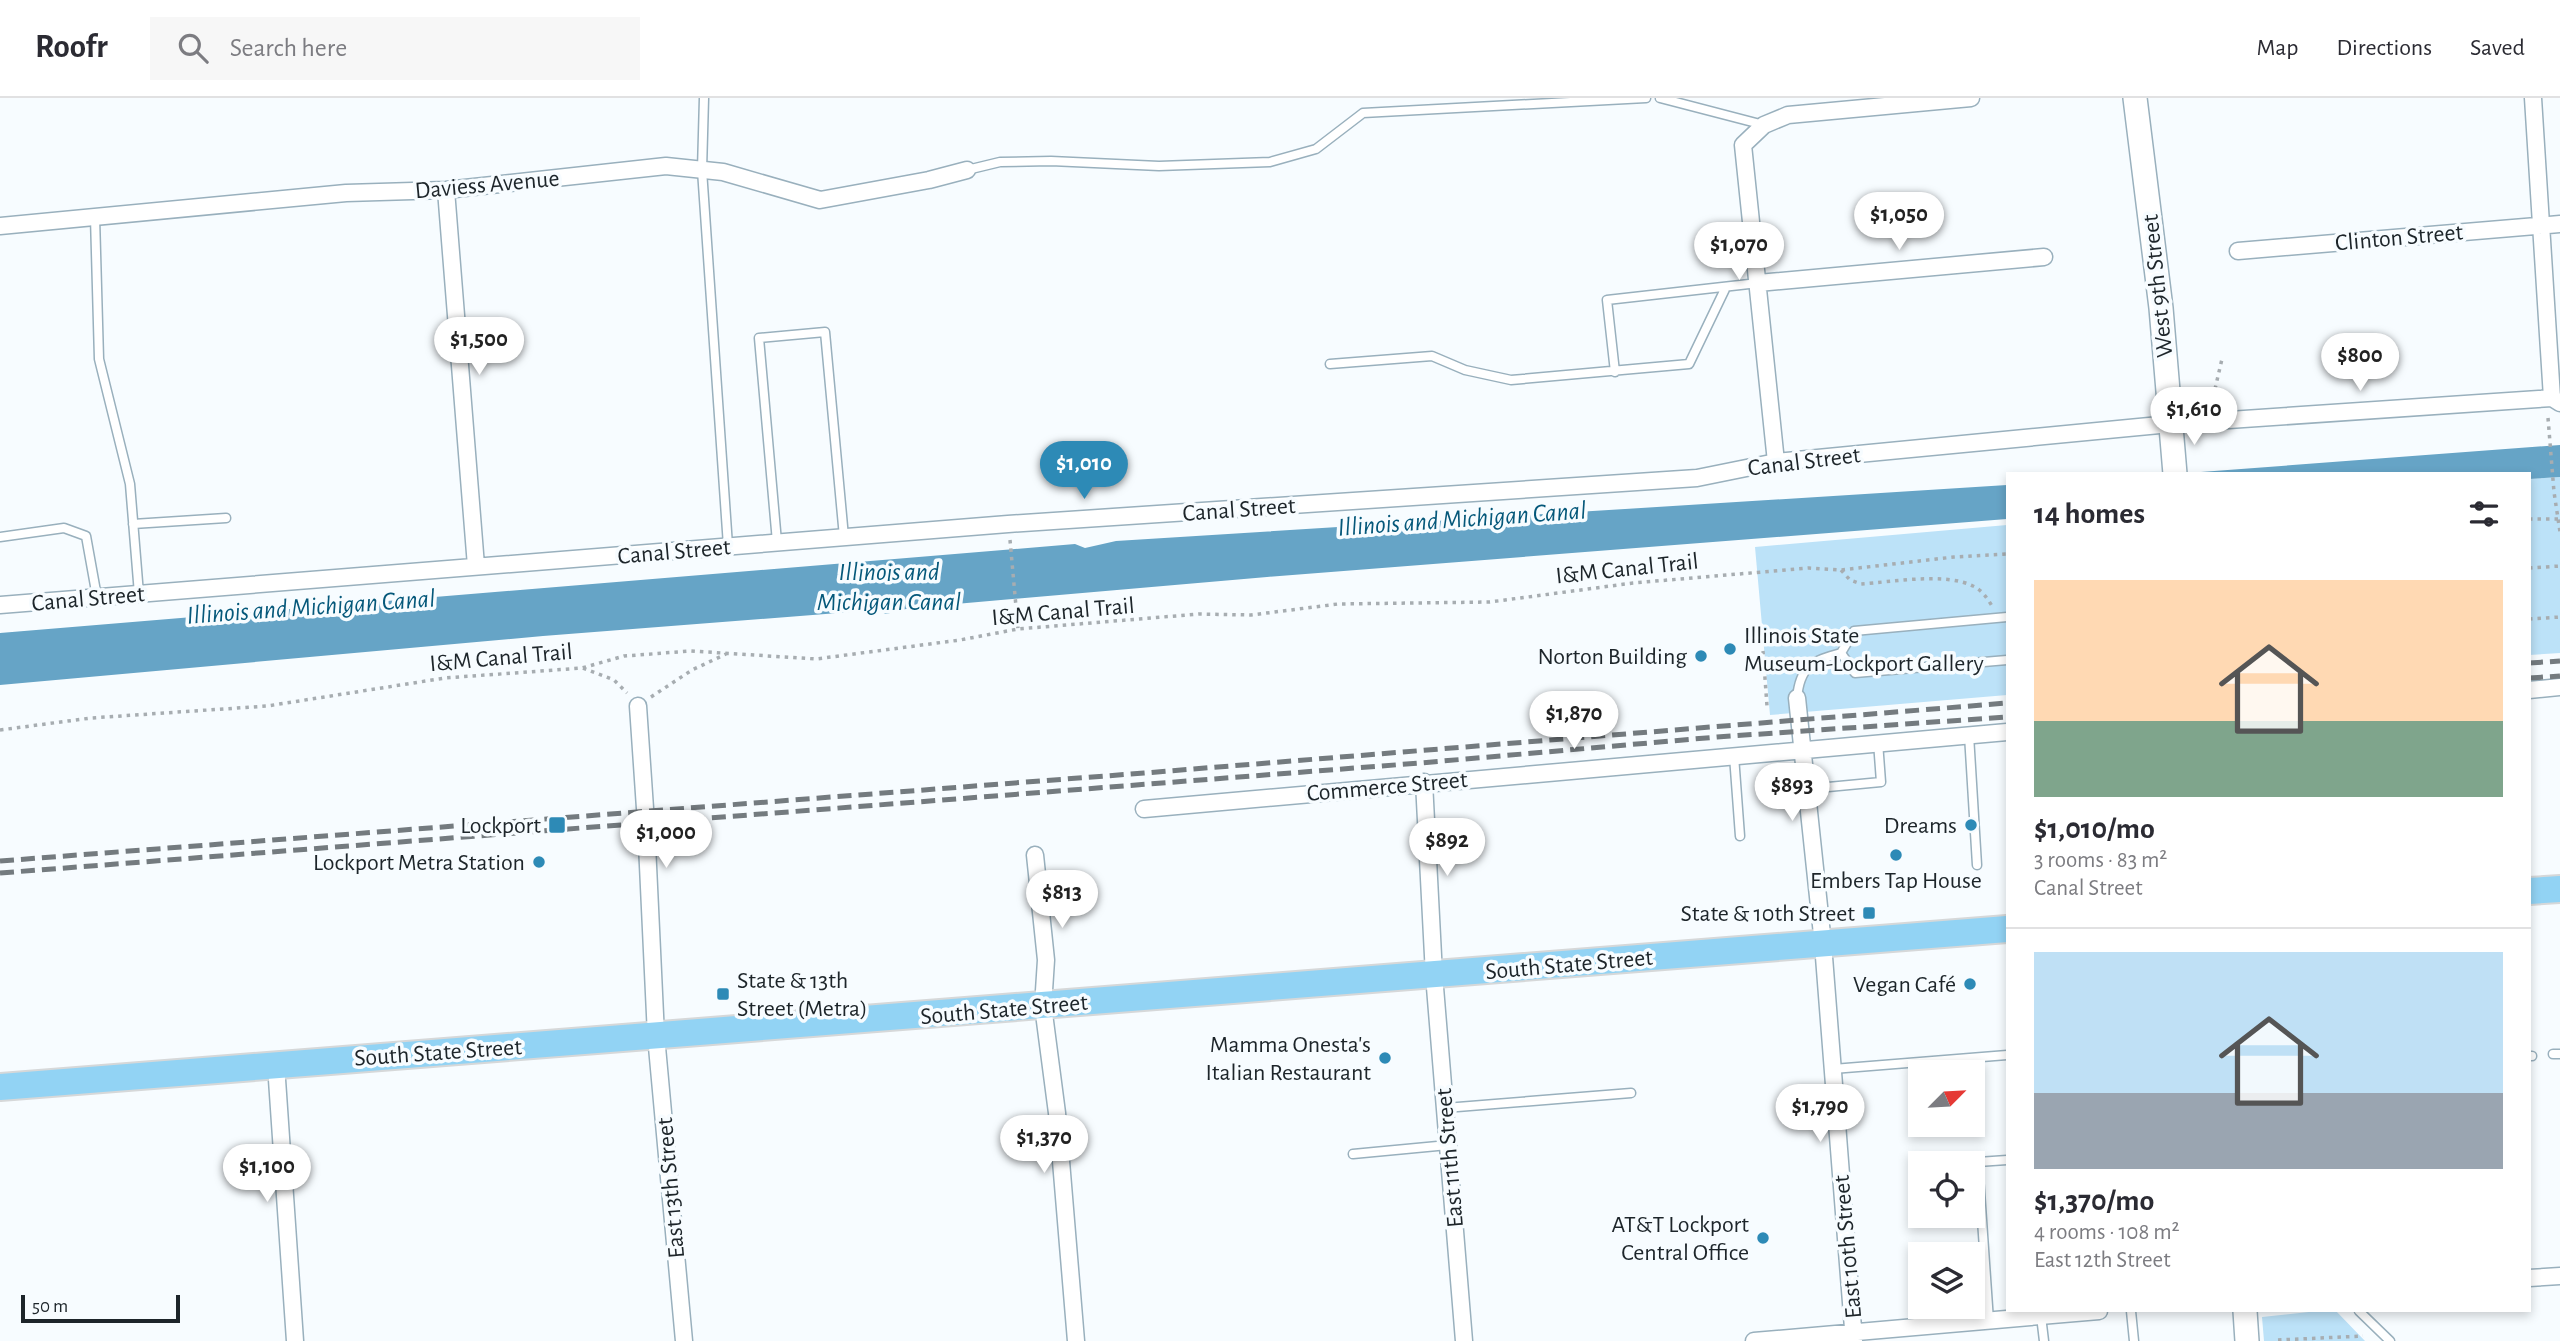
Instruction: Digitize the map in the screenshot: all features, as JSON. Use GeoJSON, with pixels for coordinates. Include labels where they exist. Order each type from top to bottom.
{"type":"FeatureCollection","features":[{"type":"Feature","properties":{"kind":"main road","name":"West 9th Street"},"geometry":{"type":"LineString","coordinates":[[2135,98],[2161,308],[2175,472]]}},
{"type":"Feature","properties":{"kind":"main road"},"geometry":{"type":"LineString","coordinates":[[2531,892],[2560,889]]}},
{"type":"Feature","properties":{"kind":"main road","name":"South State Street"},"geometry":{"type":"LineString","coordinates":[[0,1087],[2006,929]]}},
{"type":"Feature","properties":{"kind":"main road"},"geometry":{"type":"LineString","coordinates":[[2245,1312],[2247,1341]]}},
{"type":"Feature","properties":{"kind":"street"},"geometry":{"type":"LineString","coordinates":[[1776,462],[1742,145],[1764,125],[1788,115],[1971,98]]}},
{"type":"Feature","properties":{"kind":"street"},"geometry":{"type":"LineString","coordinates":[[2533,98],[2556,400]]}},
{"type":"Feature","properties":{"kind":"street","name":"Daviess Avenue"},"geometry":{"type":"LineString","coordinates":[[0,226],[346,193],[446,190],[666,166],[723,172],[820,200],[929,180],[967,170]]}},
{"type":"Feature","properties":{"kind":"street"},"geometry":{"type":"LineString","coordinates":[[446,190],[476,566]]}},
{"type":"Feature","properties":{"kind":"street","name":"Clinton Street"},"geometry":{"type":"LineString","coordinates":[[2238,251],[2560,224]]}},
{"type":"Feature","properties":{"kind":"street"},"geometry":{"type":"LineString","coordinates":[[1758,283],[2043,257]]}},
{"type":"Feature","properties":{"kind":"street","name":"Canal Street"},"geometry":{"type":"LineString","coordinates":[[0,605],[1009,524],[1697,478],[1776,462],[2170,424],[2556,400]]}},
{"type":"Feature","properties":{"kind":"street"},"geometry":{"type":"LineString","coordinates":[[2531,690],[2560,687]]}},
{"type":"Feature","properties":{"kind":"street","name":"East 10th Street"},"geometry":{"type":"LineString","coordinates":[[1797,698],[1823,944],[1854,1337]]}},
{"type":"Feature","properties":{"kind":"street","name":"East 13th Street"},"geometry":{"type":"LineString","coordinates":[[638,706],[656,1036],[684,1341]]}},
{"type":"Feature","properties":{"kind":"street","name":"Commerce Street"},"geometry":{"type":"LineString","coordinates":[[1144,809],[2006,732]]}},
{"type":"Feature","properties":{"kind":"street","name":"East 11th Street"},"geometry":{"type":"LineString","coordinates":[[1424,782],[1434,975],[1464,1341]]}},
{"type":"Feature","properties":{"kind":"street"},"geometry":{"type":"LineString","coordinates":[[1035,855],[1046,960],[1043,1006],[1057,1113],[1076,1341]]}},
{"type":"Feature","properties":{"kind":"street"},"geometry":{"type":"LineString","coordinates":[[276,1065],[295,1341]]}},
{"type":"Feature","properties":{"kind":"street"},"geometry":{"type":"LineString","coordinates":[[2531,1278],[2560,1276]]}},
{"type":"Feature","properties":{"kind":"street"},"geometry":{"type":"LineString","coordinates":[[1754,1341],[1854,1337],[2041,1313],[2070,1312]]}},
{"type":"Feature","properties":{"kind":"lane"},"geometry":{"type":"LineString","coordinates":[[704,98],[702,170],[728,546]]}},
{"type":"Feature","properties":{"kind":"lane"},"geometry":{"type":"LineString","coordinates":[[967,170],[1000,162],[1051,161],[1159,166],[1270,162],[1317,149],[1363,113],[1646,98]]}},
{"type":"Feature","properties":{"kind":"lane"},"geometry":{"type":"LineString","coordinates":[[1660,98],[1764,125]]}},
{"type":"Feature","properties":{"kind":"lane"},"geometry":{"type":"LineString","coordinates":[[95,217],[99,359],[130,484],[139,594]]}},
{"type":"Feature","properties":{"kind":"lane"},"geometry":{"type":"LineString","coordinates":[[1615,372],[1607,300],[1758,283]]}},
{"type":"Feature","properties":{"kind":"lane"},"geometry":{"type":"LineString","coordinates":[[1330,364],[1432,356],[1465,370],[1511,380],[1689,364],[1726,287]]}},
{"type":"Feature","properties":{"kind":"lane"},"geometry":{"type":"LineString","coordinates":[[777,542],[759,338],[825,332],[844,537]]}},
{"type":"Feature","properties":{"kind":"lane"},"geometry":{"type":"LineString","coordinates":[[133,524],[226,518]]}},
{"type":"Feature","properties":{"kind":"lane"},"geometry":{"type":"LineString","coordinates":[[0,537],[64,528],[86,536],[97,597]]}},
{"type":"Feature","properties":{"kind":"lane"},"geometry":{"type":"LineString","coordinates":[[1797,698],[1798,681],[1802,672],[1813,663],[1841,653],[1854,631],[2004,618]]}},
{"type":"Feature","properties":{"kind":"lane"},"geometry":{"type":"LineString","coordinates":[[1841,653],[1855,673],[2006,660]]}},
{"type":"Feature","properties":{"kind":"lane"},"geometry":{"type":"LineString","coordinates":[[1969,735],[1977,865]]}},
{"type":"Feature","properties":{"kind":"lane"},"geometry":{"type":"LineString","coordinates":[[1807,789],[1881,782],[1878,742]]}},
{"type":"Feature","properties":{"kind":"lane"},"geometry":{"type":"LineString","coordinates":[[1734,756],[1740,836]]}},
{"type":"Feature","properties":{"kind":"lane"},"geometry":{"type":"LineString","coordinates":[[1833,1069],[2006,1055]]}},
{"type":"Feature","properties":{"kind":"lane"},"geometry":{"type":"LineString","coordinates":[[1445,1108],[1631,1093]]}},
{"type":"Feature","properties":{"kind":"lane"},"geometry":{"type":"LineString","coordinates":[[1353,1154],[1448,1145]]}},
{"type":"Feature","properties":{"kind":"lane"},"geometry":{"type":"LineString","coordinates":[[1989,1321],[1978,1162],[2006,1160]]}},
{"type":"Feature","properties":{"kind":"lane"},"geometry":{"type":"LineString","coordinates":[[2131,1312],[2134,1341]]}},
{"type":"Feature","properties":{"kind":"lane"},"geometry":{"type":"LineString","coordinates":[[2360,1312],[2390,1341]]}},
{"type":"Feature","properties":{"kind":"lane"},"geometry":{"type":"LineString","coordinates":[[2041,1313],[2044,1341]]}},
{"type":"Feature","properties":{"kind":"path"},"geometry":{"type":"LineString","coordinates":[[2215,389],[2222,359]]}},
{"type":"Feature","properties":{"kind":"path"},"geometry":{"type":"LineString","coordinates":[[2548,416],[2560,532]]}},
{"type":"Feature","properties":{"kind":"path"},"geometry":{"type":"LineString","coordinates":[[2531,519],[2559,519]]}},
{"type":"Feature","properties":{"kind":"path"},"geometry":{"type":"LineString","coordinates":[[1009,524],[1018,629]]}},
{"type":"Feature","properties":{"kind":"path","name":"I&M Canal Trail"},"geometry":{"type":"LineString","coordinates":[[0,730],[91,718],[267,706],[445,678],[582,668],[624,656],[691,651],[816,659],[960,640],[1018,629],[1199,614],[1251,615],[1338,604],[1490,602],[1633,583],[1809,568],[1842,570],[1954,557],[2006,554]]}},
{"type":"Feature","properties":{"kind":"path"},"geometry":{"type":"LineString","coordinates":[[2531,568],[2560,566]]}},
{"type":"Feature","properties":{"kind":"path"},"geometry":{"type":"LineString","coordinates":[[1842,570],[1850,580],[1861,584],[1942,580],[1976,586],[2004,618]]}},
{"type":"Feature","properties":{"kind":"path"},"geometry":{"type":"LineString","coordinates":[[2531,619],[2560,617]]}},
{"type":"Feature","properties":{"kind":"path"},"geometry":{"type":"LineString","coordinates":[[1763,651],[1767,706]]}},
{"type":"Feature","properties":{"kind":"path"},"geometry":{"type":"LineString","coordinates":[[582,668],[614,680],[638,706],[692,670],[728,654]]}},
{"type":"Feature","properties":{"kind":"path"},"geometry":{"type":"LineString","coordinates":[[2278,1339],[2346,1338],[2362,1335],[2368,1341]]}},
{"type":"Feature","properties":{"kind":"shaded area"},"geometry":{"type":"Polygon","coordinates":[[[2560,477],[2560,653],[2531,655],[2531,479],[2560,477]]]}},
{"type":"Feature","properties":{"kind":"shaded area"},"geometry":{"type":"Polygon","coordinates":[[[2006,525],[2006,695],[1770,715],[1755,547],[2006,525]]]}},
{"type":"Feature","properties":{"kind":"shaded area"},"geometry":{"type":"Polygon","coordinates":[[[2337,1312],[2365,1341],[2264,1341],[2262,1317],[2337,1312]]]}},
{"type":"Feature","properties":{"kind":"water"},"geometry":{"type":"Polygon","coordinates":[[[2560,445],[2560,477],[2531,479],[2531,472],[2201,472],[2560,445]]]}},
{"type":"Feature","properties":{"kind":"water","name":"Illinois and Michigan Canal"},"geometry":{"type":"Polygon","coordinates":[[[2006,485],[2006,519],[1267,577],[910,608],[886,614],[876,610],[543,636],[0,685],[0,633],[1075,544],[1085,548],[1116,541],[2006,485]]]}},
{"type":"Feature","properties":{"kind":"railway"},"geometry":{"type":"LineString","coordinates":[[2531,663],[2560,661]]}},
{"type":"Feature","properties":{"kind":"railway"},"geometry":{"type":"LineString","coordinates":[[2531,678],[2560,676]]}},
{"type":"Feature","properties":{"kind":"railway"},"geometry":{"type":"LineString","coordinates":[[0,861],[2006,703]]}},
{"type":"Feature","properties":{"kind":"railway"},"geometry":{"type":"LineString","coordinates":[[0,873],[1420,763],[1717,737],[2006,717]]}},
{"type":"Feature","properties":{"kind":"place","name":"Illinois State Museum-Lockport Gallery"},"geometry":{"type":"Point","coordinates":[1730,649]}},
{"type":"Feature","properties":{"kind":"place","name":"Norton Building"},"geometry":{"type":"Point","coordinates":[1701,656]}},
{"type":"Feature","properties":{"kind":"place","name":"Lockport"},"geometry":{"type":"Point","coordinates":[557,825]}},
{"type":"Feature","properties":{"kind":"place","name":"Dreams"},"geometry":{"type":"Point","coordinates":[1971,825]}},
{"type":"Feature","properties":{"kind":"place","name":"Embers Tap House"},"geometry":{"type":"Point","coordinates":[1896,855]}},
{"type":"Feature","properties":{"kind":"place","name":"Lockport Metra Station"},"geometry":{"type":"Point","coordinates":[539,862]}},
{"type":"Feature","properties":{"kind":"place","name":"State & 10th Street"},"geometry":{"type":"Point","coordinates":[1869,913]}},
{"type":"Feature","properties":{"kind":"place","name":"Vegan Café"},"geometry":{"type":"Point","coordinates":[1970,984]}},
{"type":"Feature","properties":{"kind":"place","name":"State & 13th Street (Metra)"},"geometry":{"type":"Point","coordinates":[723,994]}},
{"type":"Feature","properties":{"kind":"place","name":"Mamma Onesta's Italian Restaurant"},"geometry":{"type":"Point","coordinates":[1385,1058]}},
{"type":"Feature","properties":{"kind":"place","name":"AT&T Lockport Central Office"},"geometry":{"type":"Point","coordinates":[1763,1238]}}]}
